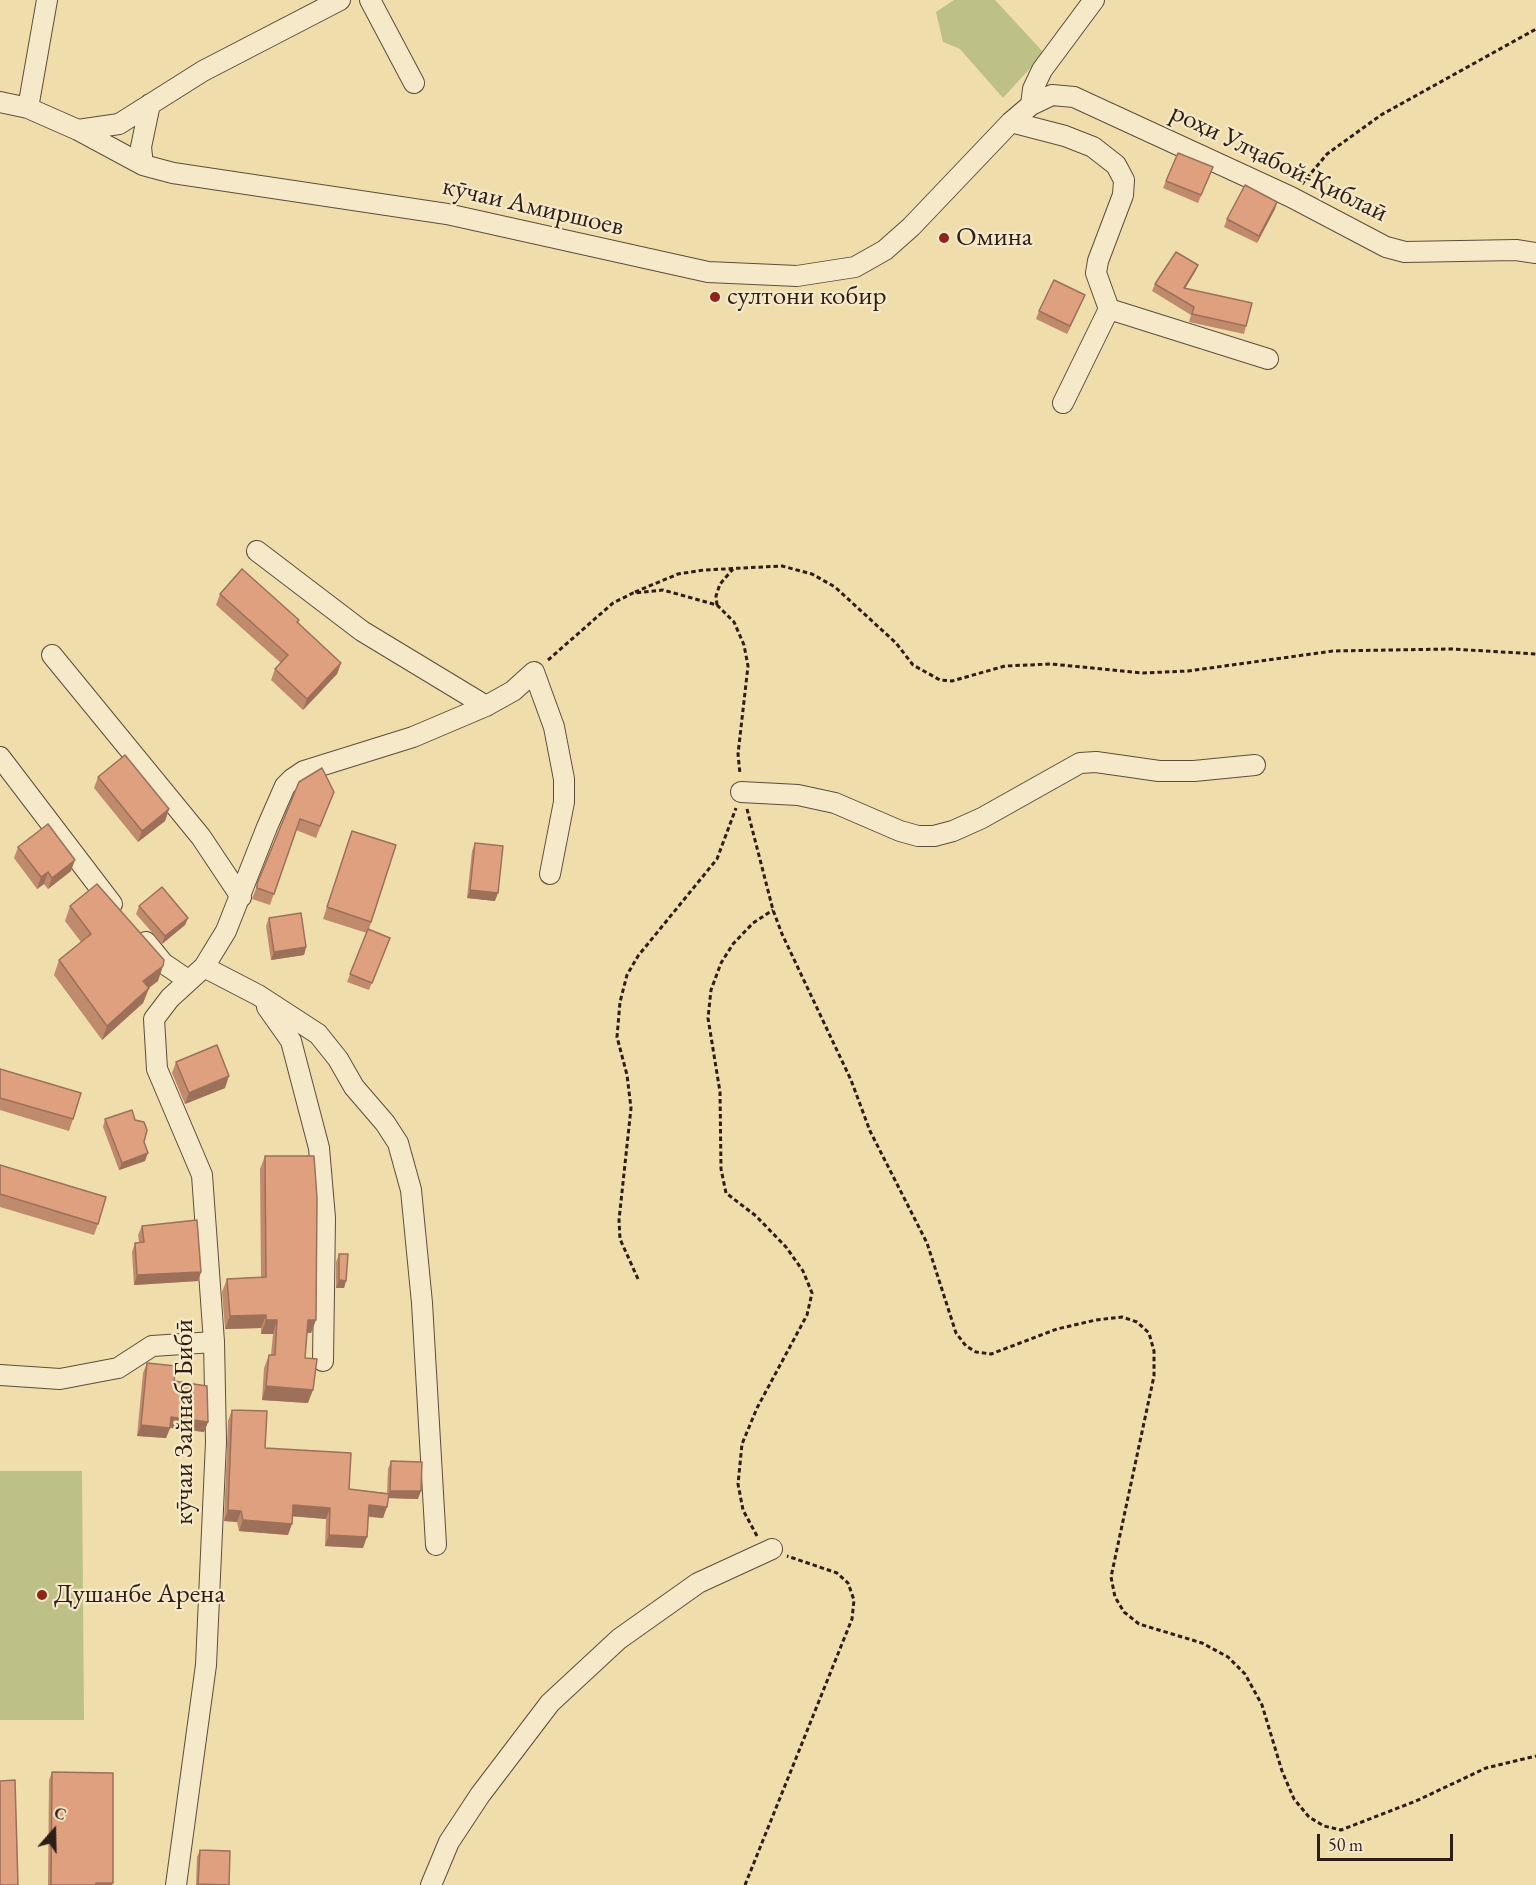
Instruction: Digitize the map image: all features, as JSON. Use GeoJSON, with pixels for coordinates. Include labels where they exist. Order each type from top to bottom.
{"type":"FeatureCollection","features":[{"type":"Feature","properties":{"kind":"street"},"geometry":{"type":"LineString","coordinates":[[28,108],[47,0]]}},
{"type":"Feature","properties":{"kind":"street"},"geometry":{"type":"LineString","coordinates":[[78,130],[118,124],[203,71],[340,0]]}},
{"type":"Feature","properties":{"kind":"street"},"geometry":{"type":"LineString","coordinates":[[370,0],[414,83]]}},
{"type":"Feature","properties":{"kind":"street"},"geometry":{"type":"LineString","coordinates":[[1031,105],[1034,88],[1042,70],[1094,0]]}},
{"type":"Feature","properties":{"kind":"street","name":"роҳи Улҷабой-Қиблаӣ"},"geometry":{"type":"LineString","coordinates":[[1011,122],[1031,105],[1052,95],[1074,97],[1292,197],[1386,247],[1405,252],[1516,250],[1536,253]]}},
{"type":"Feature","properties":{"kind":"street","name":"кӯчаи Амиршоев"},"geometry":{"type":"LineString","coordinates":[[0,102],[28,108],[78,130],[143,165],[203,179],[447,213],[708,272],[797,276],[855,267],[885,250],[970,168],[1011,122]]}},
{"type":"Feature","properties":{"kind":"street"},"geometry":{"type":"LineString","coordinates":[[143,165],[141,147],[150,104]]}},
{"type":"Feature","properties":{"kind":"street"},"geometry":{"type":"LineString","coordinates":[[1011,122],[1065,136],[1093,147],[1116,165],[1124,180],[1124,195],[1098,261],[1096,273],[1109,309],[1064,403]]}},
{"type":"Feature","properties":{"kind":"street"},"geometry":{"type":"LineString","coordinates":[[1109,309],[1268,359]]}},
{"type":"Feature","properties":{"kind":"street"},"geometry":{"type":"LineString","coordinates":[[257,552],[354,626],[486,706]]}},
{"type":"Feature","properties":{"kind":"street"},"geometry":{"type":"LineString","coordinates":[[52,655],[201,837],[241,897]]}},
{"type":"Feature","properties":{"kind":"street"},"geometry":{"type":"LineString","coordinates":[[534,672],[554,727],[564,779],[564,802],[550,874]]}},
{"type":"Feature","properties":{"kind":"street","name":"кӯчаи Зайнаб Бибӣ"},"geometry":{"type":"LineString","coordinates":[[176,1885],[206,1665],[216,1442],[214,1342],[202,1175],[157,1069],[154,1019],[159,1010],[204,967],[226,931],[267,827],[285,786],[292,779],[304,771],[413,737],[486,706],[513,691],[534,672]]}},
{"type":"Feature","properties":{"kind":"street"},"geometry":{"type":"LineString","coordinates":[[0,757],[103,894],[163,963],[188,980]]}},
{"type":"Feature","properties":{"kind":"street"},"geometry":{"type":"LineString","coordinates":[[741,792],[798,795],[835,803],[900,831],[918,836],[934,836],[982,818],[1080,763],[1096,762],[1159,771],[1194,771],[1255,765]]}},
{"type":"Feature","properties":{"kind":"street"},"geometry":{"type":"LineString","coordinates":[[204,967],[258,995],[318,1034],[365,1102],[385,1123],[398,1143],[411,1190],[422,1303],[436,1545]]}},
{"type":"Feature","properties":{"kind":"street"},"geometry":{"type":"LineString","coordinates":[[258,995],[291,1041],[319,1148],[325,1218],[323,1361]]}},
{"type":"Feature","properties":{"kind":"street"},"geometry":{"type":"LineString","coordinates":[[0,1375],[60,1379],[118,1368],[152,1346],[214,1342]]}},
{"type":"Feature","properties":{"kind":"street"},"geometry":{"type":"LineString","coordinates":[[431,1885],[448,1842],[480,1795],[550,1703],[619,1639],[698,1583],[772,1549]]}},
{"type":"Feature","properties":{"kind":"path"},"geometry":{"type":"LineString","coordinates":[[1292,197],[1327,154],[1381,115],[1536,29]]}},
{"type":"Feature","properties":{"kind":"path"},"geometry":{"type":"LineString","coordinates":[[534,672],[613,603],[633,593],[678,574],[782,566],[820,578],[835,586],[896,643],[913,665],[940,680],[952,681],[1005,666],[1051,664],[1143,673],[1188,671],[1333,651],[1452,649],[1536,654]]}},
{"type":"Feature","properties":{"kind":"path"},"geometry":{"type":"LineString","coordinates":[[717,605],[716,596],[720,584],[734,568]]}},
{"type":"Feature","properties":{"kind":"path"},"geometry":{"type":"LineString","coordinates":[[633,593],[663,590],[717,605],[734,622],[744,645],[748,666],[738,754],[741,792],[758,843],[773,910],[851,1080],[870,1131],[927,1243],[956,1333],[966,1346],[976,1352],[991,1354],[1057,1329],[1122,1317],[1137,1322],[1149,1334],[1154,1351],[1154,1376],[1135,1472],[1114,1555],[1112,1577],[1115,1597],[1124,1612],[1139,1624],[1202,1644],[1228,1657],[1245,1674],[1262,1706],[1282,1771],[1294,1799],[1309,1817],[1324,1826],[1341,1830],[1416,1801],[1486,1768],[1536,1756]]}},
{"type":"Feature","properties":{"kind":"path"},"geometry":{"type":"LineString","coordinates":[[638,1279],[621,1239],[619,1220],[631,1108],[627,1075],[617,1036],[620,1002],[627,975],[638,956],[717,859],[741,792]]}},
{"type":"Feature","properties":{"kind":"path"},"geometry":{"type":"LineString","coordinates":[[745,1885],[773,1811],[841,1650],[852,1619],[854,1600],[848,1583],[837,1573],[772,1549],[756,1535],[743,1510],[738,1484],[742,1444],[757,1408],[807,1315],[812,1293],[803,1271],[786,1247],[756,1216],[726,1194],[721,1169],[720,1092],[708,1018],[711,990],[721,963],[733,944],[753,923],[773,910]]}},
{"type":"Feature","properties":{"kind":"green space"},"geometry":{"type":"Polygon","coordinates":[[[954,0],[995,0],[1044,53],[1003,98],[960,49],[943,42],[936,12],[954,0]]]}},
{"type":"Feature","properties":{"kind":"green space","name":"Душанбе Арена"},"geometry":{"type":"Polygon","coordinates":[[[0,1471],[82,1471],[84,1720],[0,1720],[0,1471]]]}},
{"type":"Feature","properties":{"kind":"building"},"geometry":{"type":"Polygon","coordinates":[[[1178,153],[1213,167],[1201,195],[1166,181],[1178,153]]]}},
{"type":"Feature","properties":{"kind":"building"},"geometry":{"type":"Polygon","coordinates":[[[1245,185],[1277,202],[1259,236],[1227,219],[1245,185]]]}},
{"type":"Feature","properties":{"kind":"building"},"geometry":{"type":"Polygon","coordinates":[[[1176,252],[1198,265],[1184,288],[1252,303],[1246,326],[1192,314],[1194,307],[1155,284],[1176,252]]]}},
{"type":"Feature","properties":{"kind":"building"},"geometry":{"type":"Polygon","coordinates":[[[1054,280],[1085,295],[1070,326],[1039,311],[1054,280]]]}},
{"type":"Feature","properties":{"kind":"building"},"geometry":{"type":"Polygon","coordinates":[[[242,569],[299,620],[297,622],[341,663],[307,699],[275,669],[288,655],[220,594],[242,569]]]}},
{"type":"Feature","properties":{"kind":"building"},"geometry":{"type":"Polygon","coordinates":[[[125,755],[169,809],[142,831],[98,777],[125,755]]]}},
{"type":"Feature","properties":{"kind":"building"},"geometry":{"type":"Polygon","coordinates":[[[322,768],[334,792],[320,826],[300,819],[274,894],[257,888],[299,782],[322,768]]]}},
{"type":"Feature","properties":{"kind":"building"},"geometry":{"type":"Polygon","coordinates":[[[48,824],[75,860],[52,878],[48,872],[41,877],[18,847],[48,824]]]}},
{"type":"Feature","properties":{"kind":"building"},"geometry":{"type":"Polygon","coordinates":[[[352,831],[396,845],[371,922],[327,907],[352,831]]]}},
{"type":"Feature","properties":{"kind":"building"},"geometry":{"type":"Polygon","coordinates":[[[475,843],[503,846],[498,893],[470,890],[475,843]]]}},
{"type":"Feature","properties":{"kind":"building"},"geometry":{"type":"Polygon","coordinates":[[[97,884],[164,960],[163,966],[143,981],[149,988],[107,1026],[59,960],[91,934],[70,906],[97,884]]]}},
{"type":"Feature","properties":{"kind":"building"},"geometry":{"type":"Polygon","coordinates":[[[162,887],[188,918],[165,936],[139,906],[162,887]]]}},
{"type":"Feature","properties":{"kind":"building"},"geometry":{"type":"Polygon","coordinates":[[[301,913],[306,947],[274,952],[269,918],[301,913]]]}},
{"type":"Feature","properties":{"kind":"building"},"geometry":{"type":"Polygon","coordinates":[[[368,929],[390,938],[372,983],[350,974],[368,929]]]}},
{"type":"Feature","properties":{"kind":"building"},"geometry":{"type":"Polygon","coordinates":[[[217,1045],[229,1076],[189,1093],[176,1062],[217,1045]]]}},
{"type":"Feature","properties":{"kind":"building"},"geometry":{"type":"Polygon","coordinates":[[[0,1069],[81,1093],[73,1119],[0,1098],[0,1069]]]}},
{"type":"Feature","properties":{"kind":"building"},"geometry":{"type":"Polygon","coordinates":[[[132,1110],[135,1120],[144,1122],[147,1130],[144,1142],[148,1153],[122,1163],[105,1119],[132,1110]]]}},
{"type":"Feature","properties":{"kind":"building"},"geometry":{"type":"Polygon","coordinates":[[[265,1156],[314,1156],[317,1198],[316,1320],[308,1320],[305,1358],[317,1359],[313,1390],[266,1386],[269,1355],[275,1355],[277,1320],[266,1320],[266,1315],[230,1316],[227,1279],[266,1277],[265,1156]]]}},
{"type":"Feature","properties":{"kind":"building"},"geometry":{"type":"Polygon","coordinates":[[[0,1165],[106,1197],[98,1224],[0,1194],[0,1165]]]}},
{"type":"Feature","properties":{"kind":"building"},"geometry":{"type":"Polygon","coordinates":[[[197,1220],[201,1272],[137,1275],[135,1243],[144,1242],[142,1226],[197,1220]]]}},
{"type":"Feature","properties":{"kind":"building"},"geometry":{"type":"Polygon","coordinates":[[[339,1254],[348,1254],[346,1281],[339,1280],[339,1254]]]}},
{"type":"Feature","properties":{"kind":"building"},"geometry":{"type":"Polygon","coordinates":[[[147,1363],[176,1366],[174,1381],[207,1386],[208,1422],[171,1417],[170,1428],[141,1425],[147,1363]]]}},
{"type":"Feature","properties":{"kind":"building"},"geometry":{"type":"Polygon","coordinates":[[[232,1410],[267,1411],[265,1448],[351,1453],[349,1489],[389,1494],[387,1507],[369,1505],[367,1537],[329,1535],[330,1508],[293,1505],[292,1524],[243,1520],[241,1511],[228,1510],[232,1410]]]}},
{"type":"Feature","properties":{"kind":"building"},"geometry":{"type":"Polygon","coordinates":[[[391,1461],[422,1462],[421,1491],[390,1491],[391,1461]]]}},
{"type":"Feature","properties":{"kind":"building"},"geometry":{"type":"Polygon","coordinates":[[[52,1772],[113,1773],[113,1883],[51,1885],[52,1772]]]}},
{"type":"Feature","properties":{"kind":"building"},"geometry":{"type":"Polygon","coordinates":[[[15,1780],[18,1885],[0,1885],[0,1781],[15,1780]]]}},
{"type":"Feature","properties":{"kind":"building"},"geometry":{"type":"Polygon","coordinates":[[[200,1850],[230,1851],[229,1885],[198,1884],[200,1850]]]}},
{"type":"Feature","properties":{"kind":"place","name":"Омина"},"geometry":{"type":"Point","coordinates":[944,238]}},
{"type":"Feature","properties":{"kind":"place","name":"султони кобир"},"geometry":{"type":"Point","coordinates":[715,297]}},
{"type":"Feature","properties":{"kind":"place","name":"Душанбе Арена"},"geometry":{"type":"Point","coordinates":[42,1595]}}]}
